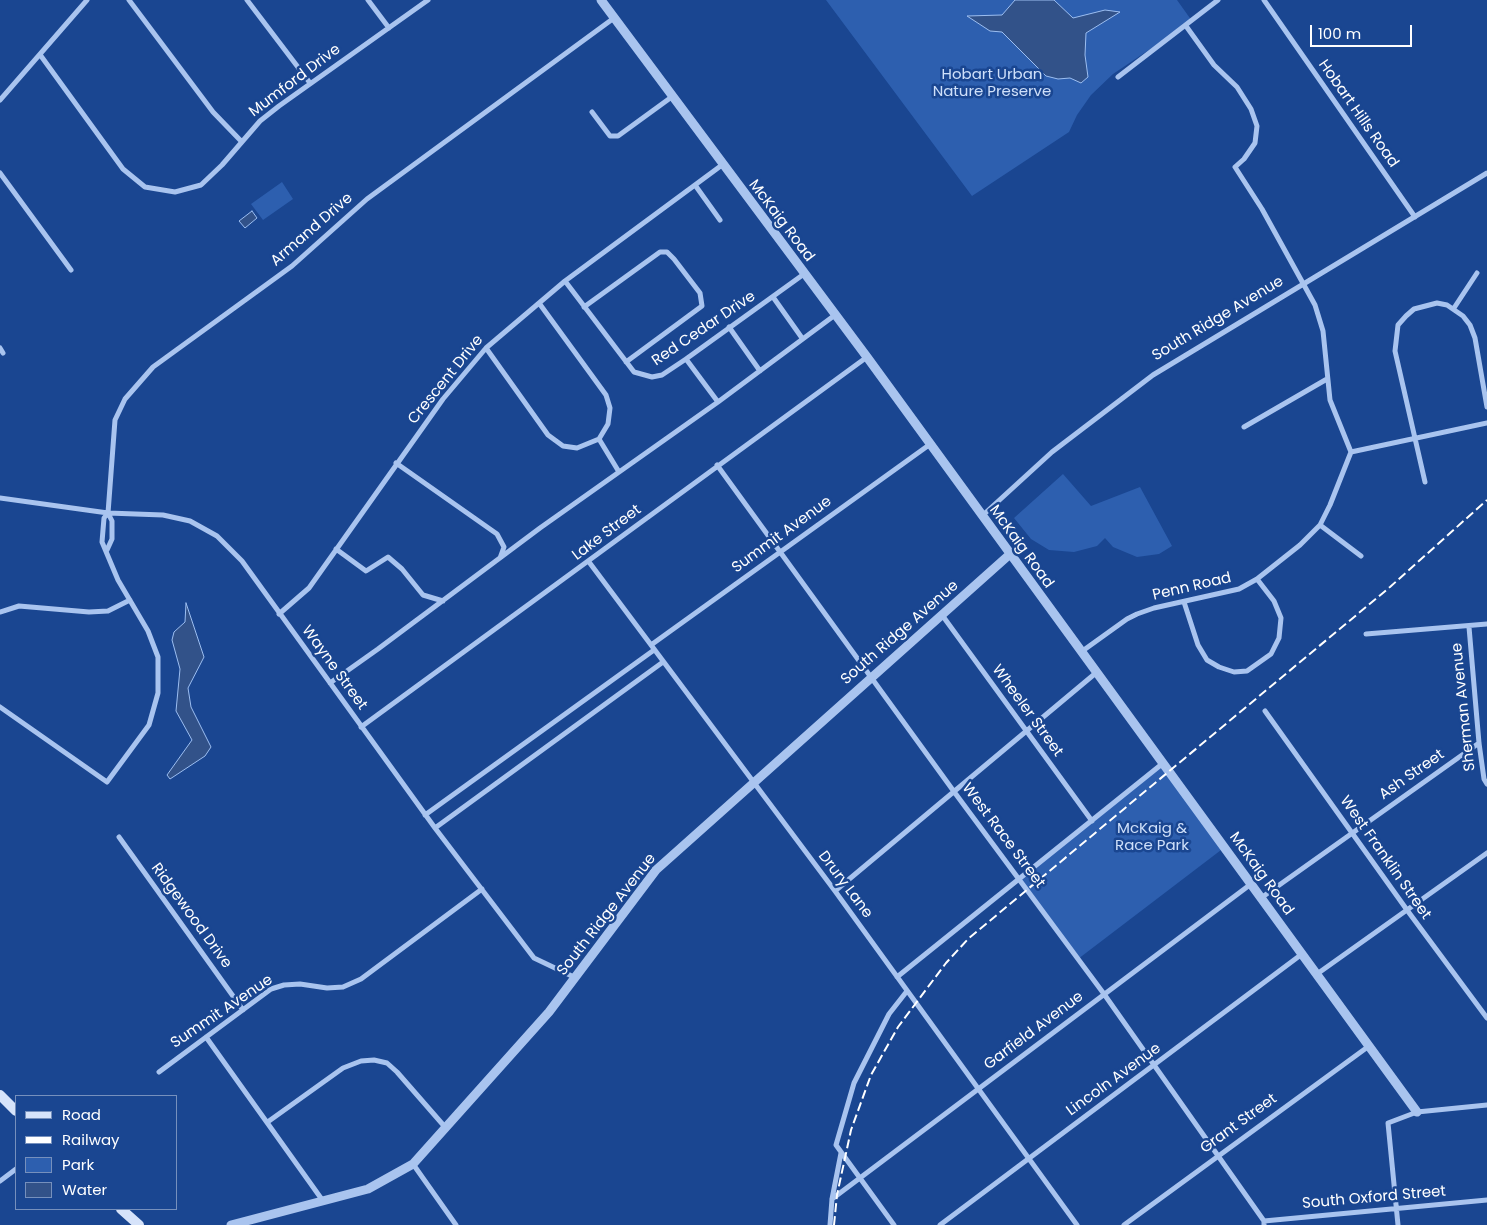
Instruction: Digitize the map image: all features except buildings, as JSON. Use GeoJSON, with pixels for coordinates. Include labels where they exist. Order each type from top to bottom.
{"type":"FeatureCollection","features":[{"type":"Feature","properties":{"kind":"main road"},"geometry":{"type":"LineString","coordinates":[[0,1095],[15,1110]]}},
{"type":"Feature","properties":{"kind":"main road"},"geometry":{"type":"LineString","coordinates":[[122,1210],[139,1225]]}},
{"type":"Feature","properties":{"kind":"street"},"geometry":{"type":"LineString","coordinates":[[0,100],[41,56],[87,0]]}},
{"type":"Feature","properties":{"kind":"street"},"geometry":{"type":"LineString","coordinates":[[129,0],[213,112],[241,141]]}},
{"type":"Feature","properties":{"kind":"street"},"geometry":{"type":"LineString","coordinates":[[248,0],[310,83]]}},
{"type":"Feature","properties":{"kind":"street"},"geometry":{"type":"LineString","coordinates":[[368,0],[389,28]]}},
{"type":"Feature","properties":{"kind":"street","name":"Mumford Drive"},"geometry":{"type":"LineString","coordinates":[[41,56],[123,169],[145,187],[175,192],[201,185],[222,165],[241,141],[260,122],[310,83],[428,0]]}},
{"type":"Feature","properties":{"kind":"street","name":"McKaig Road"},"geometry":{"type":"LineString","coordinates":[[601,0],[722,165],[867,357],[929,445],[1097,672],[1162,764],[1252,884],[1417,1112]]}},
{"type":"Feature","properties":{"kind":"street"},"geometry":{"type":"LineString","coordinates":[[1118,77],[1218,0]]}},
{"type":"Feature","properties":{"kind":"street","name":"Hobart Hills Road"},"geometry":{"type":"LineString","coordinates":[[1264,0],[1415,217]]}},
{"type":"Feature","properties":{"kind":"street","name":"Armand Drive"},"geometry":{"type":"LineString","coordinates":[[108,512],[115,420],[125,399],[153,366],[292,266],[367,199],[614,18]]}},
{"type":"Feature","properties":{"kind":"street"},"geometry":{"type":"LineString","coordinates":[[1186,26],[1214,65],[1237,86],[1252,109],[1257,126],[1255,143],[1244,160],[1235,167],[1262,209],[1315,305],[1323,331],[1330,400],[1351,452],[1487,423]]}},
{"type":"Feature","properties":{"kind":"street"},"geometry":{"type":"LineString","coordinates":[[592,112],[610,136],[618,136],[672,96]]}},
{"type":"Feature","properties":{"kind":"street","name":"Crescent Drive"},"geometry":{"type":"LineString","coordinates":[[279,614],[309,588],[443,399],[486,348],[565,281],[722,165]]}},
{"type":"Feature","properties":{"kind":"street"},"geometry":{"type":"LineString","coordinates":[[0,173],[71,270]]}},
{"type":"Feature","properties":{"kind":"street","name":"South Ridge Avenue"},"geometry":{"type":"LineString","coordinates":[[982,516],[1052,452],[1153,375],[1487,173]]}},
{"type":"Feature","properties":{"kind":"street"},"geometry":{"type":"LineString","coordinates":[[695,186],[720,220]]}},
{"type":"Feature","properties":{"kind":"street"},"geometry":{"type":"LineString","coordinates":[[584,307],[660,252],[667,252],[674,259],[700,293],[702,306],[626,362]]}},
{"type":"Feature","properties":{"kind":"street"},"geometry":{"type":"LineString","coordinates":[[1454,308],[1477,272]]}},
{"type":"Feature","properties":{"kind":"street","name":"Red Cedar Drive"},"geometry":{"type":"LineString","coordinates":[[565,281],[634,372],[652,378],[662,375],[686,359],[804,274]]}},
{"type":"Feature","properties":{"kind":"street"},"geometry":{"type":"LineString","coordinates":[[773,297],[802,338]]}},
{"type":"Feature","properties":{"kind":"street"},"geometry":{"type":"LineString","coordinates":[[486,348],[548,435],[563,446],[577,448],[599,439],[608,424],[610,408],[606,395],[539,302]]}},
{"type":"Feature","properties":{"kind":"street"},"geometry":{"type":"LineString","coordinates":[[1425,482],[1395,351],[1398,325],[1414,309],[1426,305],[1447,304],[1454,308],[1470,325],[1475,338],[1487,407]]}},
{"type":"Feature","properties":{"kind":"street"},"geometry":{"type":"LineString","coordinates":[[330,682],[718,402],[835,315]]}},
{"type":"Feature","properties":{"kind":"street"},"geometry":{"type":"LineString","coordinates":[[729,327],[760,371]]}},
{"type":"Feature","properties":{"kind":"street","name":"Lake Street"},"geometry":{"type":"LineString","coordinates":[[361,727],[867,357]]}},
{"type":"Feature","properties":{"kind":"street"},"geometry":{"type":"LineString","coordinates":[[686,359],[718,402]]}},
{"type":"Feature","properties":{"kind":"street"},"geometry":{"type":"LineString","coordinates":[[1244,427],[1327,379]]}},
{"type":"Feature","properties":{"kind":"street"},"geometry":{"type":"LineString","coordinates":[[599,439],[619,472]]}},
{"type":"Feature","properties":{"kind":"street","name":"Summit Avenue"},"geometry":{"type":"LineString","coordinates":[[425,815],[779,552],[929,445]]}},
{"type":"Feature","properties":{"kind":"street","name":"Penn Road"},"geometry":{"type":"LineString","coordinates":[[1081,652],[1127,619],[1154,608],[1239,589],[1257,580],[1300,545],[1320,525],[1330,506],[1351,452]]}},
{"type":"Feature","properties":{"kind":"street"},"geometry":{"type":"LineString","coordinates":[[396,463],[497,534],[504,547],[500,558]]}},
{"type":"Feature","properties":{"kind":"street","name":"West Race Street"},"geometry":{"type":"LineString","coordinates":[[717,465],[954,793],[1019,877],[1104,994],[1264,1223]]}},
{"type":"Feature","properties":{"kind":"street","name":"Wayne Street"},"geometry":{"type":"LineString","coordinates":[[0,498],[108,512],[163,515],[190,521],[217,536],[242,561],[425,815],[534,958],[576,978]]}},
{"type":"Feature","properties":{"kind":"street"},"geometry":{"type":"LineString","coordinates":[[0,707],[107,782],[149,724],[158,693],[158,657],[148,631],[118,580],[107,550],[102,542],[104,518],[108,512]]}},
{"type":"Feature","properties":{"kind":"street"},"geometry":{"type":"LineString","coordinates":[[107,550],[112,539],[112,521],[108,512]]}},
{"type":"Feature","properties":{"kind":"street"},"geometry":{"type":"LineString","coordinates":[[1320,525],[1361,556]]}},
{"type":"Feature","properties":{"kind":"street"},"geometry":{"type":"LineString","coordinates":[[336,549],[366,571],[388,557],[423,595],[442,601]]}},
{"type":"Feature","properties":{"kind":"street","name":"South Ridge Avenue"},"geometry":{"type":"LineString","coordinates":[[231,1225],[368,1189],[414,1164],[445,1127],[550,1012],[656,870],[1009,554]]}},
{"type":"Feature","properties":{"kind":"street","name":"Drury Lane"},"geometry":{"type":"LineString","coordinates":[[589,562],[752,783],[835,891],[1077,1225]]}},
{"type":"Feature","properties":{"kind":"street"},"geometry":{"type":"LineString","coordinates":[[1184,602],[1198,645],[1207,660],[1219,668],[1234,672],[1247,671],[1271,654],[1279,638],[1281,618],[1274,601],[1257,580]]}},
{"type":"Feature","properties":{"kind":"street"},"geometry":{"type":"LineString","coordinates":[[0,612],[19,606],[88,612],[108,611],[130,600]]}},
{"type":"Feature","properties":{"kind":"street","name":"Wheeler Street"},"geometry":{"type":"LineString","coordinates":[[942,615],[1092,821]]}},
{"type":"Feature","properties":{"kind":"street"},"geometry":{"type":"LineString","coordinates":[[1366,634],[1469,627],[1487,624]]}},
{"type":"Feature","properties":{"kind":"street","name":"Sherman Avenue"},"geometry":{"type":"LineString","coordinates":[[1469,627],[1479,743],[1484,779],[1487,784]]}},
{"type":"Feature","properties":{"kind":"street"},"geometry":{"type":"LineString","coordinates":[[435,828],[663,662]]}},
{"type":"Feature","properties":{"kind":"street"},"geometry":{"type":"LineString","coordinates":[[835,891],[1097,672]]}},
{"type":"Feature","properties":{"kind":"street","name":"West Franklin Street"},"geometry":{"type":"LineString","coordinates":[[1265,711],[1407,910],[1487,1018]]}},
{"type":"Feature","properties":{"kind":"street","name":"Ash Street"},"geometry":{"type":"LineString","coordinates":[[1262,898],[1479,743]]}},
{"type":"Feature","properties":{"kind":"street"},"geometry":{"type":"LineString","coordinates":[[897,978],[1019,877],[1162,764]]}},
{"type":"Feature","properties":{"kind":"street","name":"Ridgewood Drive"},"geometry":{"type":"LineString","coordinates":[[119,837],[244,1010]]}},
{"type":"Feature","properties":{"kind":"street"},"geometry":{"type":"LineString","coordinates":[[1317,974],[1487,853]]}},
{"type":"Feature","properties":{"kind":"street","name":"Garfield Avenue"},"geometry":{"type":"LineString","coordinates":[[832,1199],[1252,884]]}},
{"type":"Feature","properties":{"kind":"street","name":"Summit Avenue"},"geometry":{"type":"LineString","coordinates":[[158,1072],[272,990],[284,985],[343,987],[361,979],[482,889]]}},
{"type":"Feature","properties":{"kind":"street","name":"Lincoln Avenue"},"geometry":{"type":"LineString","coordinates":[[940,1225],[1155,1066],[1302,954]]}},
{"type":"Feature","properties":{"kind":"street"},"geometry":{"type":"LineString","coordinates":[[894,1225],[836,1145],[854,1083],[889,1014],[907,991]]}},
{"type":"Feature","properties":{"kind":"street"},"geometry":{"type":"LineString","coordinates":[[206,1037],[269,1122],[323,1201]]}},
{"type":"Feature","properties":{"kind":"street","name":"Grant Street"},"geometry":{"type":"LineString","coordinates":[[1124,1225],[1217,1154],[1369,1046]]}},
{"type":"Feature","properties":{"kind":"street"},"geometry":{"type":"LineString","coordinates":[[269,1122],[343,1068],[360,1061],[374,1060],[386,1063],[397,1072],[445,1127]]}},
{"type":"Feature","properties":{"kind":"street"},"geometry":{"type":"LineString","coordinates":[[1398,1225],[1388,1123],[1402,1116],[1417,1112],[1487,1105]]}},
{"type":"Feature","properties":{"kind":"street"},"geometry":{"type":"LineString","coordinates":[[830,1225],[832,1199],[841,1152]]}},
{"type":"Feature","properties":{"kind":"street"},"geometry":{"type":"LineString","coordinates":[[414,1164],[456,1225]]}},
{"type":"Feature","properties":{"kind":"street"},"geometry":{"type":"LineString","coordinates":[[0,1181],[15,1170]]}},
{"type":"Feature","properties":{"kind":"street","name":"South Oxford Street"},"geometry":{"type":"LineString","coordinates":[[1264,1223],[1397,1207],[1487,1200]]}},
{"type":"Feature","properties":{"kind":"green space","name":"Hobart Urban Nature Preserve"},"geometry":{"type":"Polygon","coordinates":[[[826,0],[1177,0],[1192,21],[1113,74],[1091,95],[1077,115],[1069,132],[972,196],[826,0]]]}},
{"type":"Feature","properties":{"kind":"green space"},"geometry":{"type":"Polygon","coordinates":[[[282,182],[293,199],[263,220],[251,204],[282,182]]]}},
{"type":"Feature","properties":{"kind":"green space"},"geometry":{"type":"Polygon","coordinates":[[[1063,474],[1091,506],[1140,487],[1172,546],[1159,554],[1137,557],[1113,547],[1105,538],[1097,546],[1074,552],[1049,550],[1031,539],[1014,518],[1063,474]]]}},
{"type":"Feature","properties":{"kind":"green space","name":"McKaig & Race Park"},"geometry":{"type":"Polygon","coordinates":[[[1162,764],[1225,847],[1078,959],[1019,877],[1162,764]]]}},
{"type":"Feature","properties":{"kind":"water"},"geometry":{"type":"Polygon","coordinates":[[[1015,0],[1054,0],[1073,18],[1105,10],[1120,12],[1086,33],[1085,55],[1088,77],[1081,83],[1070,78],[1058,79],[1046,76],[1002,32],[990,31],[967,16],[1002,15],[1015,0]]]}},
{"type":"Feature","properties":{"kind":"water"},"geometry":{"type":"Polygon","coordinates":[[[252,211],[257,218],[245,228],[239,221],[252,211]]]}},
{"type":"Feature","properties":{"kind":"water"},"geometry":{"type":"Polygon","coordinates":[[[186,603],[204,657],[188,688],[191,707],[211,747],[205,756],[170,779],[167,775],[192,740],[176,711],[180,669],[172,640],[174,632],[185,622],[186,603]]]}},
{"type":"Feature","properties":{"kind":"railway"},"geometry":{"type":"LineString","coordinates":[[834,1225],[837,1195],[851,1130],[871,1075],[898,1027],[946,963],[968,939],[1390,587],[1487,500]]}}]}
